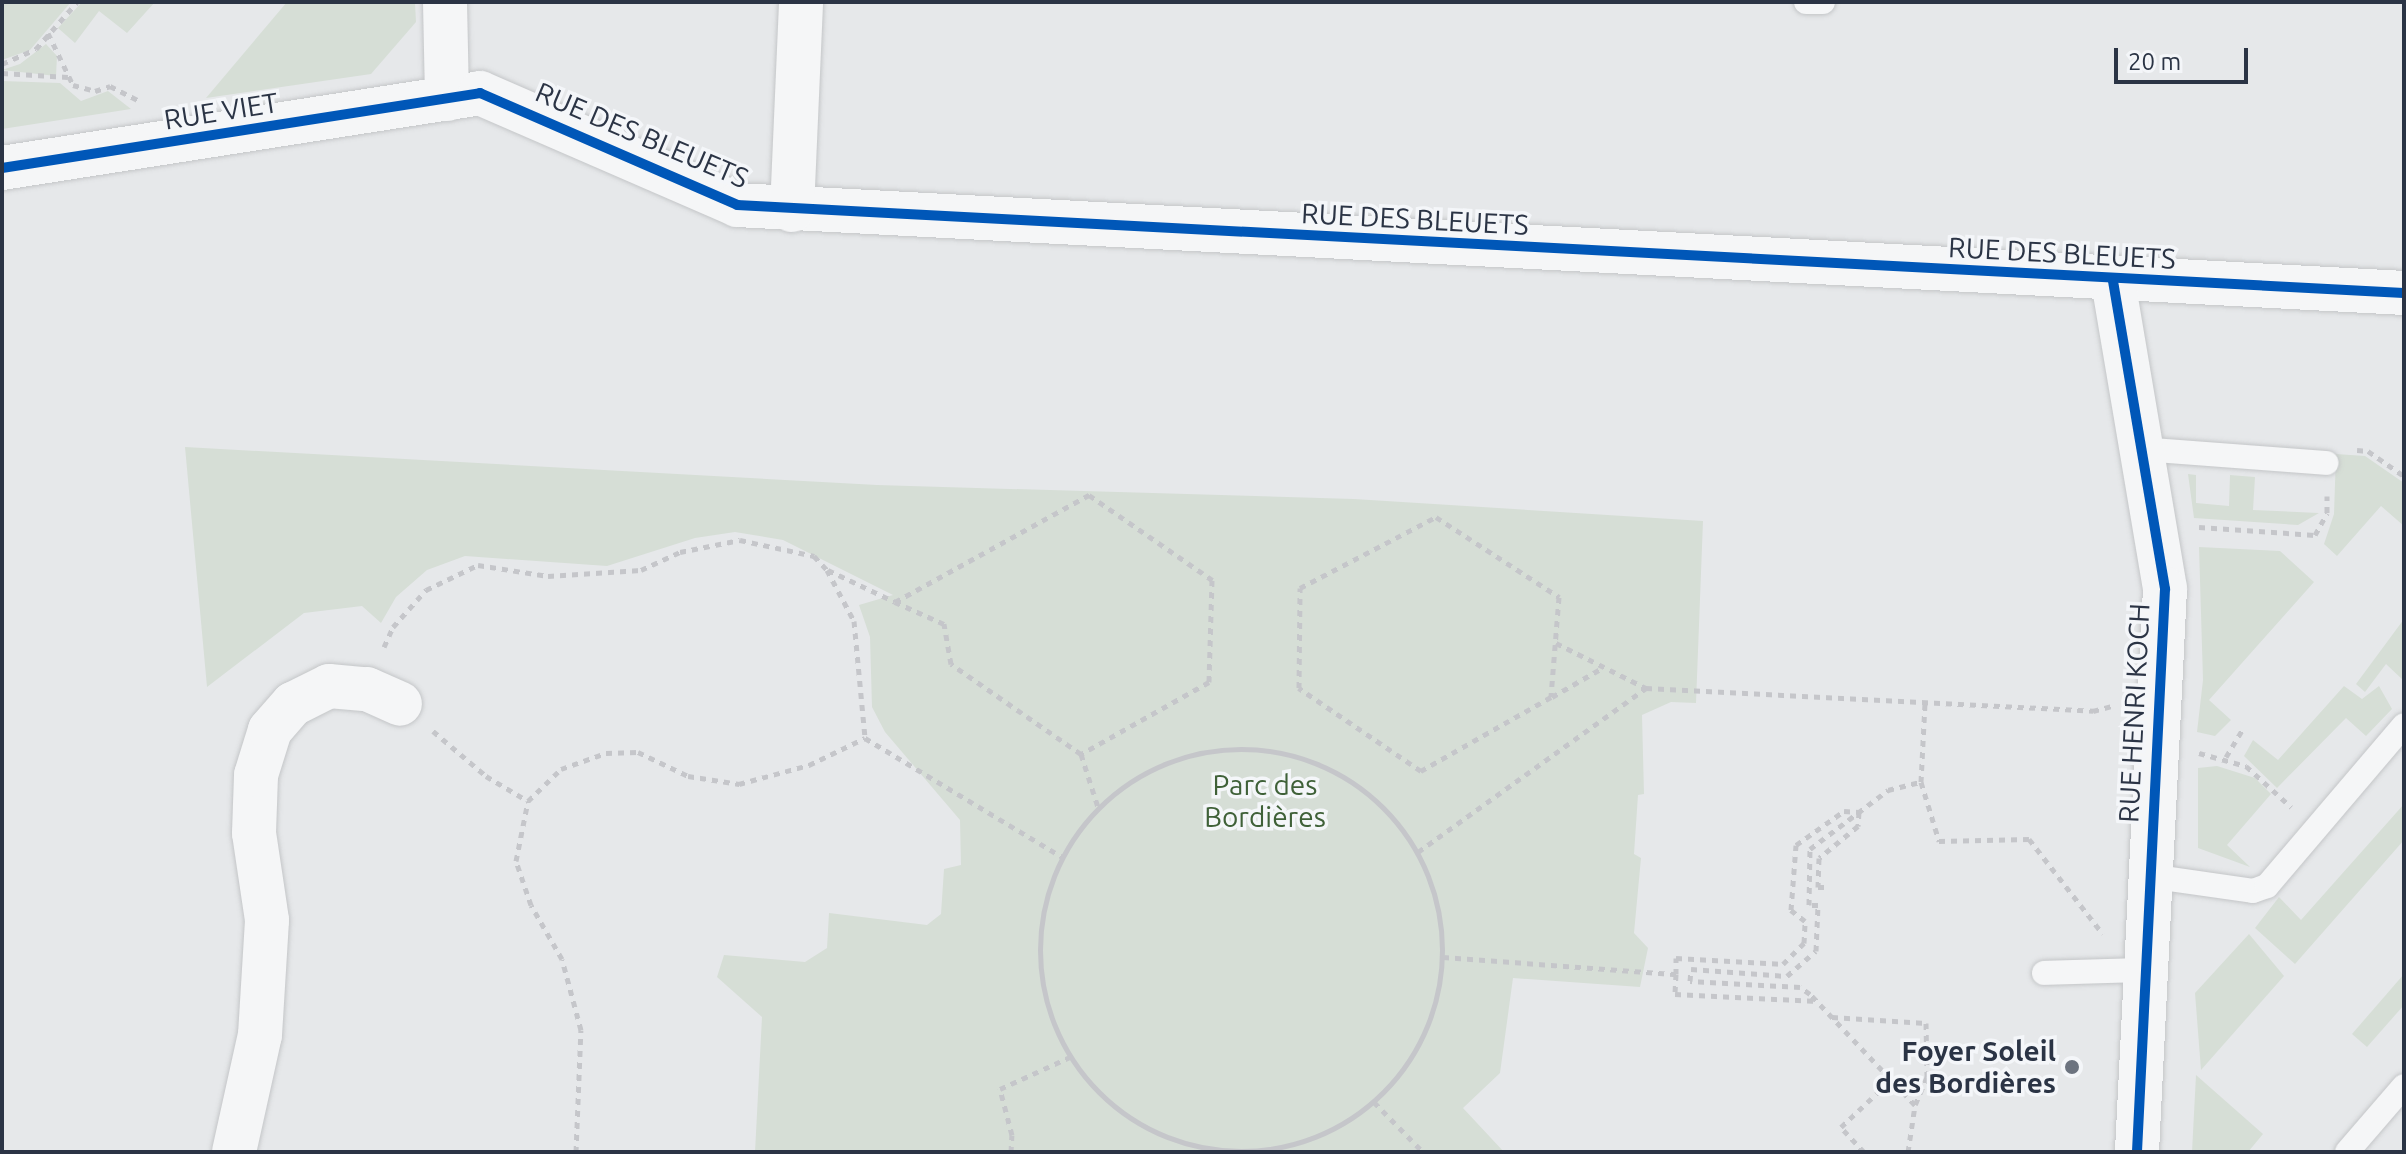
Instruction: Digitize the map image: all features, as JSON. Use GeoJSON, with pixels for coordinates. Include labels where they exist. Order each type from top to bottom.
{"type":"FeatureCollection","features":[{"type":"Feature","properties":{"kind":"street"},"geometry":{"type":"LineString","coordinates":[[445,2],[447,99]]}},
{"type":"Feature","properties":{"kind":"street"},"geometry":{"type":"LineString","coordinates":[[792,210],[801,2]]}},
{"type":"Feature","properties":{"kind":"street","name":"RUE DES BLEUETS"},"geometry":{"type":"LineString","coordinates":[[447,99],[480,93],[737,205],[2113,281],[2404,293]]}},
{"type":"Feature","properties":{"kind":"street","name":"RUE VIET"},"geometry":{"type":"LineString","coordinates":[[2,168],[447,99]]}},
{"type":"Feature","properties":{"kind":"street","name":"RUE HENRI KOCH"},"geometry":{"type":"LineString","coordinates":[[2113,281],[2165,589],[2137,1152]]}},
{"type":"Feature","properties":{"kind":"street"},"geometry":{"type":"LineString","coordinates":[[234,1152],[260,1035],[266,935],[254,833],[256,775],[270,730],[293,704],[329,686],[383,696]]}},
{"type":"Feature","properties":{"kind":"lane"},"geometry":{"type":"LineString","coordinates":[[1806,2],[1823,2]]}},
{"type":"Feature","properties":{"kind":"lane"},"geometry":{"type":"LineString","coordinates":[[2141,449],[2326,463]]}},
{"type":"Feature","properties":{"kind":"lane"},"geometry":{"type":"LineString","coordinates":[[2149,876],[2253,891],[2267,886],[2404,725]]}},
{"type":"Feature","properties":{"kind":"lane"},"geometry":{"type":"LineString","coordinates":[[2044,973],[2146,970]]}},
{"type":"Feature","properties":{"kind":"lane"},"geometry":{"type":"LineString","coordinates":[[2347,1152],[2404,1086]]}},
{"type":"Feature","properties":{"kind":"path"},"geometry":{"type":"LineString","coordinates":[[2,64],[36,49],[77,2]]}},
{"type":"Feature","properties":{"kind":"path"},"geometry":{"type":"LineString","coordinates":[[48,33],[59,48],[60,66],[73,85],[95,91],[110,86],[138,97],[146,147]]}},
{"type":"Feature","properties":{"kind":"path"},"geometry":{"type":"LineString","coordinates":[[2,73],[68,77]]}},
{"type":"Feature","properties":{"kind":"path"},"geometry":{"type":"LineString","coordinates":[[895,602],[1089,495],[1212,580],[1209,682],[1081,754]]}},
{"type":"Feature","properties":{"kind":"path"},"geometry":{"type":"LineString","coordinates":[[2154,525],[2315,535],[2327,513]]}},
{"type":"Feature","properties":{"kind":"path"},"geometry":{"type":"LineString","coordinates":[[1551,697],[1559,597],[1436,517],[1300,588],[1299,688],[1421,771],[1604,667]]}},
{"type":"Feature","properties":{"kind":"path"},"geometry":{"type":"LineString","coordinates":[[528,801],[486,776],[383,696],[393,627],[426,590],[478,565],[548,576],[641,570],[680,552],[740,540],[814,556],[827,570],[854,621],[865,738]]}},
{"type":"Feature","properties":{"kind":"path"},"geometry":{"type":"LineString","coordinates":[[827,570],[944,624],[951,664],[1081,754],[1099,810]]}},
{"type":"Feature","properties":{"kind":"path"},"geometry":{"type":"LineString","coordinates":[[1556,643],[1646,688],[2093,711],[2127,701]]}},
{"type":"Feature","properties":{"kind":"path"},"geometry":{"type":"LineString","coordinates":[[1418,852],[1646,688]]}},
{"type":"Feature","properties":{"kind":"path"},"geometry":{"type":"LineString","coordinates":[[1925,702],[1921,782],[1939,841],[2029,839],[2083,903],[2108,941]]}},
{"type":"Feature","properties":{"kind":"path"},"geometry":{"type":"LineString","coordinates":[[2226,757],[2243,729]]}},
{"type":"Feature","properties":{"kind":"path"},"geometry":{"type":"LineString","coordinates":[[576,1152],[581,1030],[562,959],[531,905],[516,861],[528,801],[561,769],[606,753],[638,752],[688,776],[739,784],[809,765],[865,738]]}},
{"type":"Feature","properties":{"kind":"path"},"geometry":{"type":"LineString","coordinates":[[865,738],[1064,858]]}},
{"type":"Feature","properties":{"kind":"path"},"geometry":{"type":"LineString","coordinates":[[1251,747],[1301,757],[1347,778],[1388,810],[1418,852],[1437,903],[1443,957],[1433,1011],[1410,1060],[1374,1102],[1313,1137],[1258,1152],[1215,1150],[1145,1126],[1098,1092],[1070,1057],[1048,1008],[1039,954],[1045,900],[1064,858],[1099,810],[1151,768],[1199,751],[1251,747]]}},
{"type":"Feature","properties":{"kind":"path"},"geometry":{"type":"LineString","coordinates":[[2186,752],[2226,757],[2246,766],[2315,829]]}},
{"type":"Feature","properties":{"kind":"path"},"geometry":{"type":"LineString","coordinates":[[1915,1105],[1817,1001],[1800,987],[1690,981],[1691,969],[1787,976],[1816,951],[1818,905],[1809,905],[1810,849],[1888,790],[1921,782]]}},
{"type":"Feature","properties":{"kind":"path"},"geometry":{"type":"LineString","coordinates":[[1817,1001],[1675,994],[1676,958],[1783,964],[1804,943],[1805,921],[1791,910],[1796,845],[1844,811],[1859,812]]}},
{"type":"Feature","properties":{"kind":"path"},"geometry":{"type":"LineString","coordinates":[[1824,887],[1818,887],[1819,858],[1858,826],[1859,812]]}},
{"type":"Feature","properties":{"kind":"path"},"geometry":{"type":"LineString","coordinates":[[1443,957],[1676,974]]}},
{"type":"Feature","properties":{"kind":"path"},"geometry":{"type":"LineString","coordinates":[[1832,1017],[1926,1023],[1927,1077],[1915,1105],[1908,1152]]}},
{"type":"Feature","properties":{"kind":"path"},"geometry":{"type":"LineString","coordinates":[[1011,1152],[1012,1135],[1000,1089],[1070,1057]]}},
{"type":"Feature","properties":{"kind":"path"},"geometry":{"type":"LineString","coordinates":[[1864,1152],[1841,1127],[1891,1080]]}},
{"type":"Feature","properties":{"kind":"path"},"geometry":{"type":"LineString","coordinates":[[1374,1102],[1423,1152]]}},
{"type":"Feature","properties":{"kind":"green space"},"geometry":{"type":"Polygon","coordinates":[[[2,2],[71,2],[30,50],[2,60],[2,2]]]}},
{"type":"Feature","properties":{"kind":"green space"},"geometry":{"type":"Polygon","coordinates":[[[82,2],[155,2],[127,33],[99,11],[75,43],[58,28],[82,2]]]}},
{"type":"Feature","properties":{"kind":"green space"},"geometry":{"type":"Polygon","coordinates":[[[287,2],[415,2],[416,22],[371,74],[206,98],[287,2]]]}},
{"type":"Feature","properties":{"kind":"green space"},"geometry":{"type":"Polygon","coordinates":[[[46,44],[57,56],[56,76],[2,70],[20,64],[46,44]]]}},
{"type":"Feature","properties":{"kind":"green space"},"geometry":{"type":"Polygon","coordinates":[[[2,81],[60,83],[81,101],[108,91],[131,109],[2,129],[2,81]]]}},
{"type":"Feature","properties":{"kind":"green space","name":"Parc des Bordières"},"geometry":{"type":"Polygon","coordinates":[[[185,447],[877,485],[1354,499],[1703,521],[1696,703],[1671,702],[1642,715],[1644,794],[1638,795],[1634,854],[1641,858],[1634,933],[1648,948],[1640,987],[1513,978],[1500,1073],[1463,1108],[1504,1152],[755,1152],[762,1017],[717,977],[724,955],[805,962],[827,948],[829,913],[927,925],[941,914],[944,869],[961,865],[960,820],[885,732],[872,707],[870,637],[859,605],[893,595],[783,540],[735,532],[695,538],[607,566],[465,556],[427,570],[396,597],[381,623],[362,606],[304,613],[207,687],[185,447]]]}},
{"type":"Feature","properties":{"kind":"green space"},"geometry":{"type":"Polygon","coordinates":[[[2336,454],[2365,456],[2404,483],[2404,526],[2381,506],[2337,556],[2324,544],[2334,514],[2336,454]]]}},
{"type":"Feature","properties":{"kind":"green space"},"geometry":{"type":"Polygon","coordinates":[[[2188,474],[2196,475],[2196,503],[2229,506],[2230,475],[2255,477],[2253,510],[2319,513],[2298,525],[2194,518],[2188,474]]]}},
{"type":"Feature","properties":{"kind":"green space"},"geometry":{"type":"Polygon","coordinates":[[[2199,547],[2280,551],[2314,582],[2209,700],[2231,720],[2215,736],[2197,732],[2203,680],[2199,547]]]}},
{"type":"Feature","properties":{"kind":"green space"},"geometry":{"type":"Polygon","coordinates":[[[2404,619],[2404,681],[2386,664],[2365,692],[2356,684],[2404,619]]]}},
{"type":"Feature","properties":{"kind":"green space"},"geometry":{"type":"Polygon","coordinates":[[[2344,686],[2362,699],[2379,686],[2392,709],[2366,736],[2346,718],[2277,788],[2244,756],[2253,740],[2278,760],[2344,686]]]}},
{"type":"Feature","properties":{"kind":"green space"},"geometry":{"type":"Polygon","coordinates":[[[2217,766],[2255,778],[2271,794],[2227,845],[2250,867],[2198,848],[2198,768],[2217,766]]]}},
{"type":"Feature","properties":{"kind":"green space"},"geometry":{"type":"Polygon","coordinates":[[[2404,804],[2404,840],[2295,964],[2255,928],[2279,897],[2301,920],[2404,804]]]}},
{"type":"Feature","properties":{"kind":"green space"},"geometry":{"type":"Polygon","coordinates":[[[2249,934],[2284,976],[2201,1070],[2195,993],[2249,934]]]}},
{"type":"Feature","properties":{"kind":"green space"},"geometry":{"type":"Polygon","coordinates":[[[2404,974],[2404,1005],[2367,1047],[2352,1034],[2404,974]]]}},
{"type":"Feature","properties":{"kind":"green space"},"geometry":{"type":"Polygon","coordinates":[[[2196,1075],[2263,1134],[2248,1152],[2192,1152],[2196,1075]]]}},
{"type":"Feature","properties":{"kind":"cycle path"},"geometry":{"type":"LineString","coordinates":[[2,168],[480,93],[737,205],[2404,293]]}},
{"type":"Feature","properties":{"kind":"cycle path"},"geometry":{"type":"LineString","coordinates":[[2113,281],[2165,589],[2137,1152]]}},
{"type":"Feature","properties":{"kind":"place","name":"Foyer Soleil des Bordières"},"geometry":{"type":"Point","coordinates":[2072,1067]}}]}
